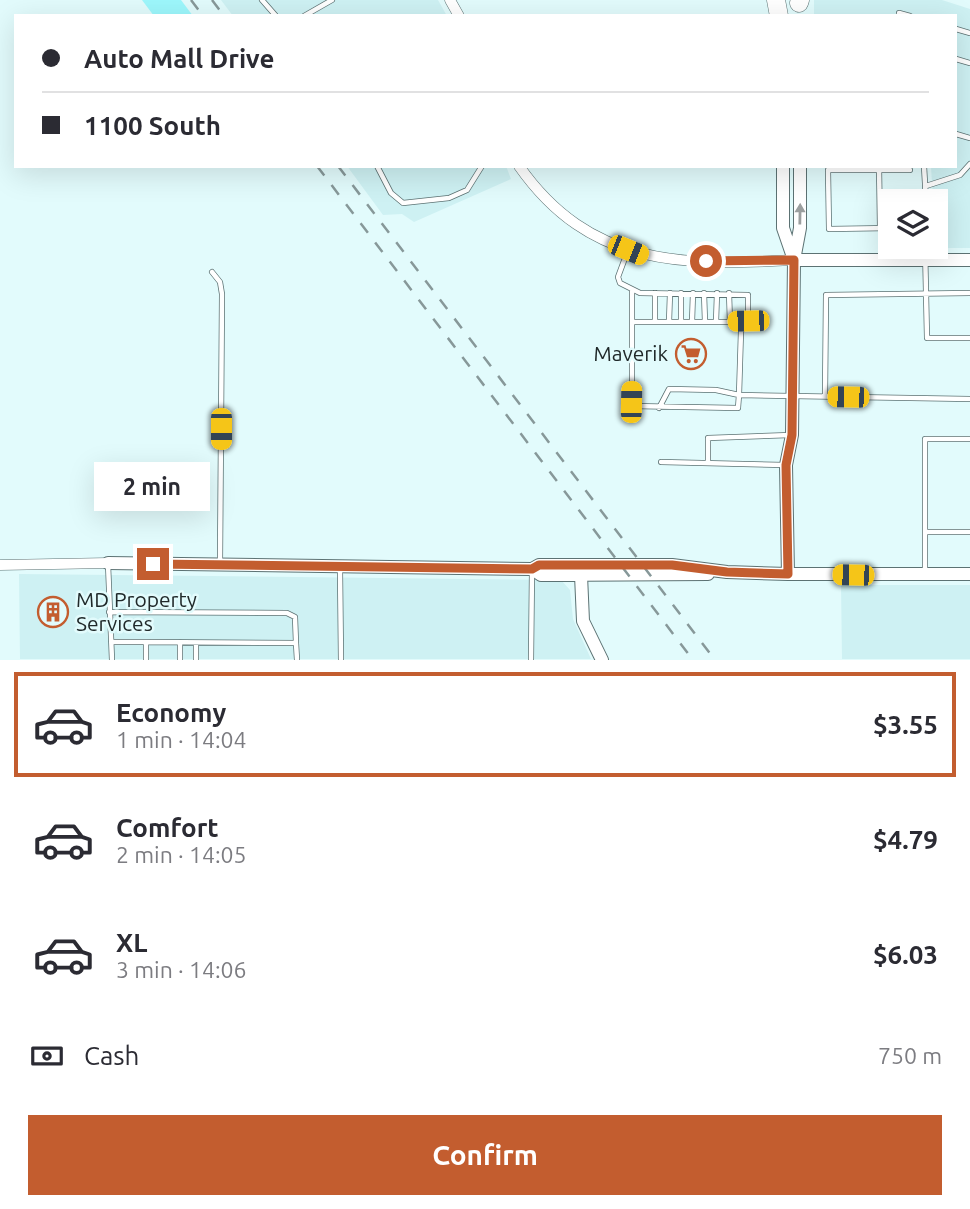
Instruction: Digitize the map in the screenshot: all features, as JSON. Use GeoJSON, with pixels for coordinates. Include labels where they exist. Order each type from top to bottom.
{"type":"FeatureCollection","features":[{"type":"Feature","properties":{"kind":"street"},"geometry":{"type":"LineString","coordinates":[[520,168],[538,193],[589,234],[644,257],[680,261],[794,260],[878,256]]}},
{"type":"Feature","properties":{"kind":"street"},"geometry":{"type":"LineString","coordinates":[[783,168],[783,228],[794,260]]}},
{"type":"Feature","properties":{"kind":"street"},"geometry":{"type":"LineString","coordinates":[[788,574],[786,465],[792,435],[794,260],[800,228],[800,168]]}},
{"type":"Feature","properties":{"kind":"street"},"geometry":{"type":"LineString","coordinates":[[948,257],[970,260]]}},
{"type":"Feature","properties":{"kind":"street"},"geometry":{"type":"LineString","coordinates":[[0,565],[532,569],[539,565],[617,564],[672,565],[727,572],[788,574],[970,574]]}},
{"type":"Feature","properties":{"kind":"street"},"geometry":{"type":"LineString","coordinates":[[532,569],[541,575],[673,576],[727,572]]}},
{"type":"Feature","properties":{"kind":"street"},"geometry":{"type":"LineString","coordinates":[[580,575],[583,621],[602,660]]}},
{"type":"Feature","properties":{"kind":"lane"},"geometry":{"type":"LineString","coordinates":[[262,0],[274,14]]}},
{"type":"Feature","properties":{"kind":"lane"},"geometry":{"type":"LineString","coordinates":[[308,14],[332,0]]}},
{"type":"Feature","properties":{"kind":"lane"},"geometry":{"type":"LineString","coordinates":[[924,168],[926,186],[960,175],[970,164]]}},
{"type":"Feature","properties":{"kind":"lane"},"geometry":{"type":"LineString","coordinates":[[378,168],[391,193],[403,203],[449,198],[467,190],[478,168]]}},
{"type":"Feature","properties":{"kind":"lane"},"geometry":{"type":"LineString","coordinates":[[879,168],[879,189]]}},
{"type":"Feature","properties":{"kind":"lane"},"geometry":{"type":"LineString","coordinates":[[878,228],[829,229],[828,170],[910,170]]}},
{"type":"Feature","properties":{"kind":"lane"},"geometry":{"type":"LineString","coordinates":[[628,250],[618,277],[620,283],[632,290],[748,295],[748,321],[741,331],[738,408],[632,406],[632,290]]}},
{"type":"Feature","properties":{"kind":"lane"},"geometry":{"type":"LineString","coordinates":[[925,259],[927,338],[970,338]]}},
{"type":"Feature","properties":{"kind":"lane"},"geometry":{"type":"LineString","coordinates":[[212,272],[219,282],[222,294],[220,565]]}},
{"type":"Feature","properties":{"kind":"lane"},"geometry":{"type":"LineString","coordinates":[[655,293],[655,321]]}},
{"type":"Feature","properties":{"kind":"lane"},"geometry":{"type":"LineString","coordinates":[[670,293],[670,322]]}},
{"type":"Feature","properties":{"kind":"lane"},"geometry":{"type":"LineString","coordinates":[[681,293],[681,321]]}},
{"type":"Feature","properties":{"kind":"lane"},"geometry":{"type":"LineString","coordinates":[[692,321],[693,293]]}},
{"type":"Feature","properties":{"kind":"lane"},"geometry":{"type":"LineString","coordinates":[[704,293],[705,321]]}},
{"type":"Feature","properties":{"kind":"lane"},"geometry":{"type":"LineString","coordinates":[[716,321],[717,293]]}},
{"type":"Feature","properties":{"kind":"lane"},"geometry":{"type":"LineString","coordinates":[[729,293],[730,322]]}},
{"type":"Feature","properties":{"kind":"lane"},"geometry":{"type":"LineString","coordinates":[[825,396],[826,295],[970,293]]}},
{"type":"Feature","properties":{"kind":"lane"},"geometry":{"type":"LineString","coordinates":[[632,322],[748,321]]}},
{"type":"Feature","properties":{"kind":"lane"},"geometry":{"type":"LineString","coordinates":[[659,408],[669,389],[716,390],[739,395],[970,398]]}},
{"type":"Feature","properties":{"kind":"lane"},"geometry":{"type":"LineString","coordinates":[[708,462],[708,438],[792,435]]}},
{"type":"Feature","properties":{"kind":"lane"},"geometry":{"type":"LineString","coordinates":[[925,575],[925,439],[970,439]]}},
{"type":"Feature","properties":{"kind":"lane"},"geometry":{"type":"LineString","coordinates":[[661,462],[786,465]]}},
{"type":"Feature","properties":{"kind":"lane"},"geometry":{"type":"LineString","coordinates":[[925,532],[970,532]]}},
{"type":"Feature","properties":{"kind":"lane"},"geometry":{"type":"LineString","coordinates":[[108,564],[112,660]]}},
{"type":"Feature","properties":{"kind":"lane"},"geometry":{"type":"LineString","coordinates":[[340,566],[341,660]]}},
{"type":"Feature","properties":{"kind":"lane"},"geometry":{"type":"LineString","coordinates":[[531,660],[532,569]]}},
{"type":"Feature","properties":{"kind":"lane"},"geometry":{"type":"LineString","coordinates":[[109,612],[287,613],[295,617],[297,660]]}},
{"type":"Feature","properties":{"kind":"lane"},"geometry":{"type":"LineString","coordinates":[[112,642],[296,643]]}},
{"type":"Feature","properties":{"kind":"lane"},"geometry":{"type":"LineString","coordinates":[[146,642],[146,660]]}},
{"type":"Feature","properties":{"kind":"lane"},"geometry":{"type":"LineString","coordinates":[[180,642],[180,660]]}},
{"type":"Feature","properties":{"kind":"lane"},"geometry":{"type":"LineString","coordinates":[[196,643],[197,660]]}},
{"type":"Feature","properties":{"kind":"shaded area"},"geometry":{"type":"Polygon","coordinates":[[[142,0],[181,0],[192,14],[152,14],[142,0]]]}},
{"type":"Feature","properties":{"kind":"shaded area"},"geometry":{"type":"Polygon","coordinates":[[[221,0],[438,0],[446,14],[232,14],[221,0]]]}},
{"type":"Feature","properties":{"kind":"shaded area"},"geometry":{"type":"Polygon","coordinates":[[[814,0],[942,0],[970,9],[970,248],[948,248],[948,189],[932,189],[931,168],[957,168],[957,14],[814,14],[814,0]]]}},
{"type":"Feature","properties":{"kind":"shaded area"},"geometry":{"type":"Polygon","coordinates":[[[348,168],[507,168],[511,179],[414,222],[402,214],[383,215],[348,168]]]}},
{"type":"Feature","properties":{"kind":"shaded area"},"geometry":{"type":"Polygon","coordinates":[[[19,574],[561,580],[570,590],[573,619],[591,659],[20,659],[19,574]]]}},
{"type":"Feature","properties":{"kind":"shaded area"},"geometry":{"type":"Polygon","coordinates":[[[841,585],[970,585],[970,659],[842,659],[841,585]]]}},
{"type":"Feature","properties":{"kind":"railway"},"geometry":{"type":"LineString","coordinates":[[191,0],[202,14]]}},
{"type":"Feature","properties":{"kind":"railway"},"geometry":{"type":"LineString","coordinates":[[212,0],[222,14]]}},
{"type":"Feature","properties":{"kind":"railway"},"geometry":{"type":"LineString","coordinates":[[319,168],[693,660]]}},
{"type":"Feature","properties":{"kind":"railway"},"geometry":{"type":"LineString","coordinates":[[340,168],[715,660]]}},
{"type":"Feature","properties":{"kind":"place","name":"Maverik"},"geometry":{"type":"Point","coordinates":[691,354]}},
{"type":"Feature","properties":{"kind":"place","name":"MD Property Services"},"geometry":{"type":"Point","coordinates":[53,612]}},
{"type":"Feature","properties":{"kind":"route"},"geometry":{"type":"LineString","coordinates":[[153,564],[532,569],[539,565],[617,564],[672,565],[727,572],[788,574],[786,465],[792,435],[794,260],[706,261]]}}]}
